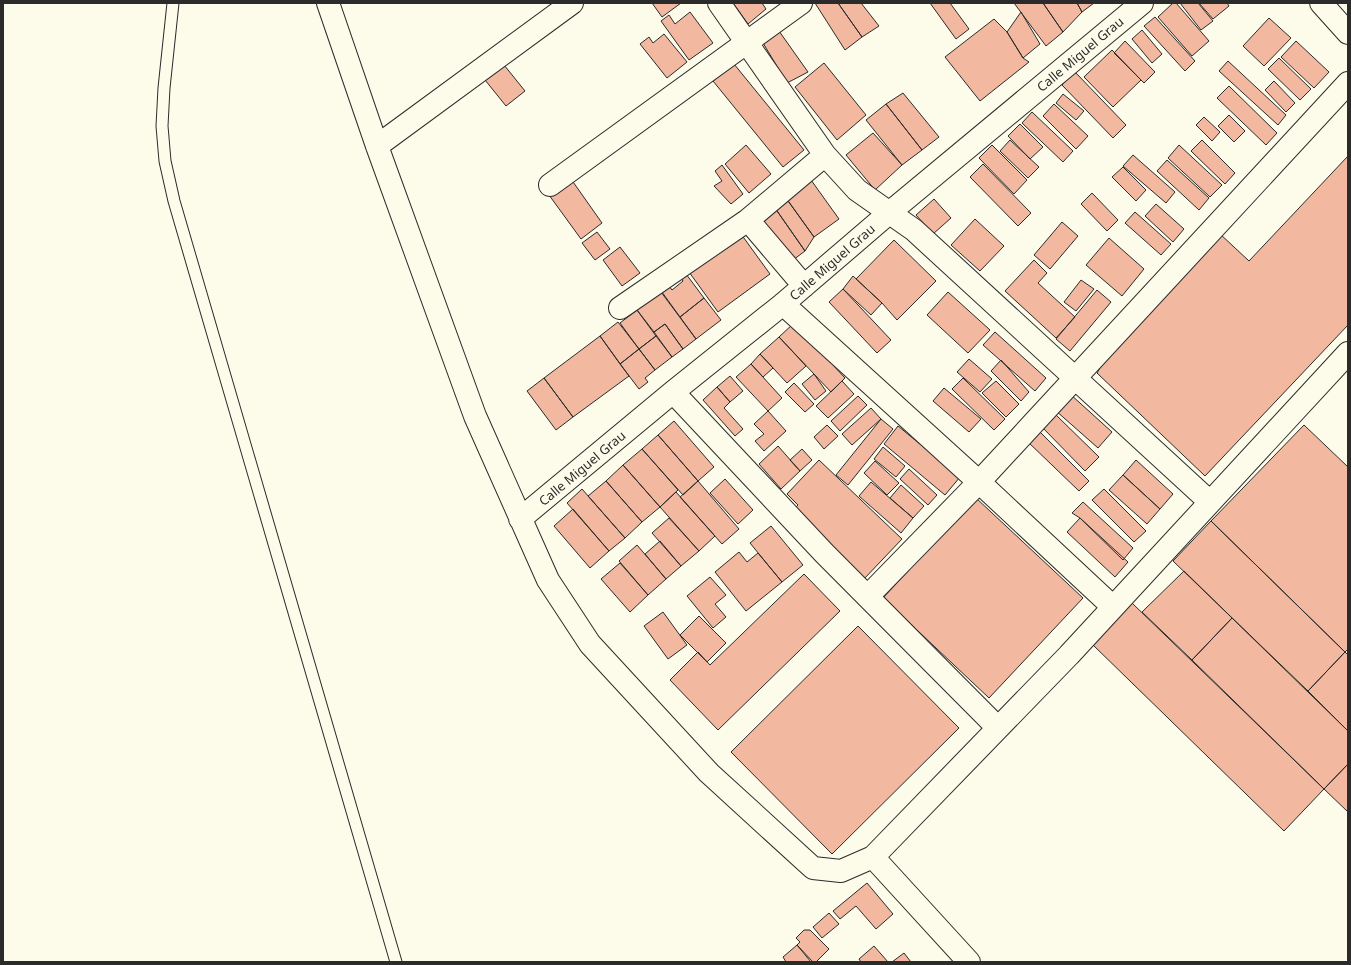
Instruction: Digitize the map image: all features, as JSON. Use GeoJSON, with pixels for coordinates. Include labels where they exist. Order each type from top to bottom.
{"type":"FeatureCollection","features":[{"type":"Feature","properties":{"kind":"street"},"geometry":{"type":"LineString","coordinates":[[328,3],[376,146],[475,416],[548,580],[590,644],[709,773],[813,868],[841,871],[873,857],[1069,655],[1348,353]]}},
{"type":"Feature","properties":{"kind":"street"},"geometry":{"type":"LineString","coordinates":[[376,146],[572,3]]}},
{"type":"Feature","properties":{"kind":"street"},"geometry":{"type":"LineString","coordinates":[[719,3],[825,156],[857,190],[914,230],[1210,502]]}},
{"type":"Feature","properties":{"kind":"street"},"geometry":{"type":"LineString","coordinates":[[550,184],[801,3]]}},
{"type":"Feature","properties":{"kind":"street","name":"Calle Miguel Grau"},"geometry":{"type":"LineString","coordinates":[[520,519],[673,392],[783,304],[889,213],[1142,3]]}},
{"type":"Feature","properties":{"kind":"street"},"geometry":{"type":"LineString","coordinates":[[1321,3],[1348,33]]}},
{"type":"Feature","properties":{"kind":"street"},"geometry":{"type":"LineString","coordinates":[[868,596],[979,482],[1348,83]]}},
{"type":"Feature","properties":{"kind":"street"},"geometry":{"type":"LineString","coordinates":[[620,308],[748,220],[825,156]]}},
{"type":"Feature","properties":{"kind":"street"},"geometry":{"type":"LineString","coordinates":[[748,220],[804,286]]}},
{"type":"Feature","properties":{"kind":"street"},"geometry":{"type":"LineString","coordinates":[[783,304],[979,482],[1113,607]]}},
{"type":"Feature","properties":{"kind":"street"},"geometry":{"type":"LineString","coordinates":[[673,392],[824,553],[998,728]]}},
{"type":"Feature","properties":{"kind":"street"},"geometry":{"type":"LineString","coordinates":[[873,857],[969,962]]}},
{"type":"Feature","properties":{"kind":"lane"},"geometry":{"type":"LineString","coordinates":[[173,3],[164,88],[162,126],[165,161],[174,201],[396,962]]}},
{"type":"Feature","properties":{"kind":"building"},"geometry":{"type":"Polygon","coordinates":[[[652,3],[681,3],[662,17],[652,3]]]}},
{"type":"Feature","properties":{"kind":"building"},"geometry":{"type":"Polygon","coordinates":[[[733,3],[762,3],[766,9],[748,24],[733,3]]]}},
{"type":"Feature","properties":{"kind":"building"},"geometry":{"type":"Polygon","coordinates":[[[815,3],[838,3],[862,37],[845,50],[815,3]]]}},
{"type":"Feature","properties":{"kind":"building"},"geometry":{"type":"Polygon","coordinates":[[[838,3],[861,3],[879,26],[862,37],[838,3]]]}},
{"type":"Feature","properties":{"kind":"building"},"geometry":{"type":"Polygon","coordinates":[[[930,3],[950,3],[969,29],[956,39],[930,3]]]}},
{"type":"Feature","properties":{"kind":"building"},"geometry":{"type":"Polygon","coordinates":[[[1014,3],[1043,3],[1063,32],[1046,46],[1014,3]]]}},
{"type":"Feature","properties":{"kind":"building"},"geometry":{"type":"Polygon","coordinates":[[[1043,3],[1077,3],[1082,12],[1063,32],[1043,3]]]}},
{"type":"Feature","properties":{"kind":"building"},"geometry":{"type":"Polygon","coordinates":[[[1077,3],[1094,3],[1082,12],[1077,3]]]}},
{"type":"Feature","properties":{"kind":"building"},"geometry":{"type":"Polygon","coordinates":[[[1173,3],[1176,3],[1209,41],[1192,56],[1158,17],[1173,3]]]}},
{"type":"Feature","properties":{"kind":"building"},"geometry":{"type":"Polygon","coordinates":[[[1180,3],[1198,3],[1213,21],[1201,30],[1180,3]]]}},
{"type":"Feature","properties":{"kind":"building"},"geometry":{"type":"Polygon","coordinates":[[[1199,3],[1227,3],[1229,6],[1213,19],[1199,3]]]}},
{"type":"Feature","properties":{"kind":"building"},"geometry":{"type":"Polygon","coordinates":[[[690,12],[713,43],[689,60],[661,21],[669,15],[675,24],[690,12]]]}},
{"type":"Feature","properties":{"kind":"building"},"geometry":{"type":"Polygon","coordinates":[[[1021,12],[1040,44],[1023,58],[1007,32],[1021,12]]]}},
{"type":"Feature","properties":{"kind":"building"},"geometry":{"type":"Polygon","coordinates":[[[1155,17],[1195,61],[1185,71],[1144,26],[1155,17]]]}},
{"type":"Feature","properties":{"kind":"building"},"geometry":{"type":"Polygon","coordinates":[[[1269,18],[1291,38],[1264,66],[1243,46],[1269,18]]]}},
{"type":"Feature","properties":{"kind":"building"},"geometry":{"type":"Polygon","coordinates":[[[994,19],[1007,32],[1023,58],[1029,62],[980,101],[945,57],[994,19]]]}},
{"type":"Feature","properties":{"kind":"building"},"geometry":{"type":"Polygon","coordinates":[[[1142,30],[1162,54],[1152,63],[1132,39],[1142,30]]]}},
{"type":"Feature","properties":{"kind":"building"},"geometry":{"type":"Polygon","coordinates":[[[779,31],[808,72],[787,83],[763,43],[779,31]]]}},
{"type":"Feature","properties":{"kind":"building"},"geometry":{"type":"Polygon","coordinates":[[[664,34],[687,62],[667,78],[640,44],[649,37],[653,43],[664,34]]]}},
{"type":"Feature","properties":{"kind":"building"},"geometry":{"type":"Polygon","coordinates":[[[1125,41],[1155,72],[1144,83],[1114,53],[1125,41]]]}},
{"type":"Feature","properties":{"kind":"building"},"geometry":{"type":"Polygon","coordinates":[[[1296,41],[1329,72],[1314,88],[1281,57],[1296,41]]]}},
{"type":"Feature","properties":{"kind":"building"},"geometry":{"type":"Polygon","coordinates":[[[1112,50],[1141,80],[1113,107],[1084,77],[1112,50]]]}},
{"type":"Feature","properties":{"kind":"building"},"geometry":{"type":"Polygon","coordinates":[[[1279,58],[1311,89],[1300,100],[1268,69],[1279,58]]]}},
{"type":"Feature","properties":{"kind":"building"},"geometry":{"type":"Polygon","coordinates":[[[500,60],[525,91],[506,106],[481,75],[500,60]]]}},
{"type":"Feature","properties":{"kind":"building"},"geometry":{"type":"Polygon","coordinates":[[[1228,61],[1286,115],[1278,125],[1219,71],[1228,61]]]}},
{"type":"Feature","properties":{"kind":"building"},"geometry":{"type":"Polygon","coordinates":[[[824,63],[866,115],[837,140],[795,87],[824,63]]]}},
{"type":"Feature","properties":{"kind":"building"},"geometry":{"type":"Polygon","coordinates":[[[734,64],[804,150],[783,167],[713,81],[734,64]]]}},
{"type":"Feature","properties":{"kind":"building"},"geometry":{"type":"Polygon","coordinates":[[[1075,72],[1126,125],[1113,138],[1062,85],[1075,72]]]}},
{"type":"Feature","properties":{"kind":"building"},"geometry":{"type":"Polygon","coordinates":[[[1274,81],[1295,103],[1286,112],[1265,90],[1274,81]]]}},
{"type":"Feature","properties":{"kind":"building"},"geometry":{"type":"Polygon","coordinates":[[[1229,86],[1277,133],[1266,145],[1217,98],[1229,86]]]}},
{"type":"Feature","properties":{"kind":"building"},"geometry":{"type":"Polygon","coordinates":[[[903,93],[939,137],[922,150],[886,104],[903,93]]]}},
{"type":"Feature","properties":{"kind":"building"},"geometry":{"type":"Polygon","coordinates":[[[1063,94],[1084,111],[1076,120],[1056,103],[1063,94]]]}},
{"type":"Feature","properties":{"kind":"building"},"geometry":{"type":"Polygon","coordinates":[[[886,104],[922,150],[902,165],[866,120],[886,104]]]}},
{"type":"Feature","properties":{"kind":"building"},"geometry":{"type":"Polygon","coordinates":[[[1054,104],[1088,136],[1076,149],[1043,116],[1054,104]]]}},
{"type":"Feature","properties":{"kind":"building"},"geometry":{"type":"Polygon","coordinates":[[[1032,112],[1073,151],[1063,162],[1022,123],[1032,112]]]}},
{"type":"Feature","properties":{"kind":"building"},"geometry":{"type":"Polygon","coordinates":[[[1229,115],[1245,131],[1234,142],[1218,126],[1229,115]]]}},
{"type":"Feature","properties":{"kind":"building"},"geometry":{"type":"Polygon","coordinates":[[[1204,117],[1220,132],[1212,141],[1196,125],[1204,117]]]}},
{"type":"Feature","properties":{"kind":"building"},"geometry":{"type":"Polygon","coordinates":[[[1020,124],[1043,147],[1030,159],[1008,136],[1020,124]]]}},
{"type":"Feature","properties":{"kind":"building"},"geometry":{"type":"Polygon","coordinates":[[[873,133],[902,165],[875,190],[846,155],[873,133]]]}},
{"type":"Feature","properties":{"kind":"building"},"geometry":{"type":"Polygon","coordinates":[[[1010,140],[1039,167],[1028,178],[1000,151],[1010,140]]]}},
{"type":"Feature","properties":{"kind":"building"},"geometry":{"type":"Polygon","coordinates":[[[1202,140],[1235,173],[1225,184],[1191,151],[1202,140]]]}},
{"type":"Feature","properties":{"kind":"building"},"geometry":{"type":"Polygon","coordinates":[[[746,145],[771,174],[749,193],[725,164],[746,145]]]}},
{"type":"Feature","properties":{"kind":"building"},"geometry":{"type":"Polygon","coordinates":[[[992,145],[1027,180],[1014,194],[979,158],[992,145]]]}},
{"type":"Feature","properties":{"kind":"building"},"geometry":{"type":"Polygon","coordinates":[[[1179,145],[1222,185],[1210,197],[1168,158],[1179,145]]]}},
{"type":"Feature","properties":{"kind":"building"},"geometry":{"type":"Polygon","coordinates":[[[1133,155],[1175,192],[1166,203],[1123,166],[1133,155]]]}},
{"type":"Feature","properties":{"kind":"building"},"geometry":{"type":"Polygon","coordinates":[[[1348,156],[1348,325],[1205,476],[1097,373],[1108,354],[1219,233],[1249,261],[1348,156]]]}},
{"type":"Feature","properties":{"kind":"building"},"geometry":{"type":"Polygon","coordinates":[[[1167,160],[1209,198],[1199,210],[1157,171],[1167,160]]]}},
{"type":"Feature","properties":{"kind":"building"},"geometry":{"type":"Polygon","coordinates":[[[983,164],[1031,213],[1018,226],[970,177],[983,164]]]}},
{"type":"Feature","properties":{"kind":"building"},"geometry":{"type":"Polygon","coordinates":[[[722,165],[743,194],[731,204],[714,186],[722,181],[715,171],[722,165]]]}},
{"type":"Feature","properties":{"kind":"building"},"geometry":{"type":"Polygon","coordinates":[[[1123,167],[1146,190],[1136,201],[1112,177],[1123,167]]]}},
{"type":"Feature","properties":{"kind":"building"},"geometry":{"type":"Polygon","coordinates":[[[571,179],[602,223],[581,239],[549,195],[571,179]]]}},
{"type":"Feature","properties":{"kind":"building"},"geometry":{"type":"Polygon","coordinates":[[[811,180],[839,219],[814,237],[786,198],[811,180]]]}},
{"type":"Feature","properties":{"kind":"building"},"geometry":{"type":"Polygon","coordinates":[[[1092,193],[1118,220],[1107,231],[1081,204],[1092,193]]]}},
{"type":"Feature","properties":{"kind":"building"},"geometry":{"type":"Polygon","coordinates":[[[786,198],[814,237],[805,251],[775,208],[786,198]]]}},
{"type":"Feature","properties":{"kind":"building"},"geometry":{"type":"Polygon","coordinates":[[[934,199],[951,218],[933,234],[916,215],[934,199]]]}},
{"type":"Feature","properties":{"kind":"building"},"geometry":{"type":"Polygon","coordinates":[[[1156,204],[1184,229],[1173,242],[1145,216],[1156,204]]]}},
{"type":"Feature","properties":{"kind":"building"},"geometry":{"type":"Polygon","coordinates":[[[775,208],[805,251],[793,260],[761,219],[775,208]]]}},
{"type":"Feature","properties":{"kind":"building"},"geometry":{"type":"Polygon","coordinates":[[[1135,212],[1171,244],[1161,255],[1125,223],[1135,212]]]}},
{"type":"Feature","properties":{"kind":"building"},"geometry":{"type":"Polygon","coordinates":[[[975,219],[1004,246],[980,271],[951,245],[975,219]]]}},
{"type":"Feature","properties":{"kind":"building"},"geometry":{"type":"Polygon","coordinates":[[[1062,222],[1078,236],[1050,269],[1034,255],[1062,222]]]}},
{"type":"Feature","properties":{"kind":"building"},"geometry":{"type":"Polygon","coordinates":[[[597,232],[610,249],[595,260],[582,243],[597,232]]]}},
{"type":"Feature","properties":{"kind":"building"},"geometry":{"type":"Polygon","coordinates":[[[741,234],[770,274],[718,312],[689,272],[741,234]]]}},
{"type":"Feature","properties":{"kind":"building"},"geometry":{"type":"Polygon","coordinates":[[[1109,238],[1144,269],[1122,296],[1086,265],[1109,238]]]}},
{"type":"Feature","properties":{"kind":"building"},"geometry":{"type":"Polygon","coordinates":[[[894,240],[936,281],[897,320],[882,303],[856,279],[894,240]]]}},
{"type":"Feature","properties":{"kind":"building"},"geometry":{"type":"Polygon","coordinates":[[[620,247],[640,273],[622,286],[603,260],[620,247]]]}},
{"type":"Feature","properties":{"kind":"building"},"geometry":{"type":"Polygon","coordinates":[[[1034,260],[1047,273],[1038,283],[1075,317],[1056,338],[1005,291],[1034,260]]]}},
{"type":"Feature","properties":{"kind":"building"},"geometry":{"type":"Polygon","coordinates":[[[686,274],[704,298],[680,317],[659,288],[666,282],[672,290],[683,281],[681,278],[686,274]]]}},
{"type":"Feature","properties":{"kind":"building"},"geometry":{"type":"Polygon","coordinates":[[[853,276],[882,303],[871,315],[843,289],[853,276]]]}},
{"type":"Feature","properties":{"kind":"building"},"geometry":{"type":"Polygon","coordinates":[[[1081,280],[1094,289],[1076,311],[1064,302],[1081,280]]]}},
{"type":"Feature","properties":{"kind":"building"},"geometry":{"type":"Polygon","coordinates":[[[843,289],[891,340],[877,353],[829,302],[843,289]]]}},
{"type":"Feature","properties":{"kind":"building"},"geometry":{"type":"Polygon","coordinates":[[[1097,290],[1111,302],[1070,351],[1056,339],[1097,290]]]}},
{"type":"Feature","properties":{"kind":"building"},"geometry":{"type":"Polygon","coordinates":[[[661,292],[696,339],[683,349],[665,324],[654,332],[637,310],[661,292]]]}},
{"type":"Feature","properties":{"kind":"building"},"geometry":{"type":"Polygon","coordinates":[[[948,292],[990,330],[968,353],[927,315],[948,292]]]}},
{"type":"Feature","properties":{"kind":"building"},"geometry":{"type":"Polygon","coordinates":[[[704,298],[721,320],[696,339],[680,317],[704,298]]]}},
{"type":"Feature","properties":{"kind":"building"},"geometry":{"type":"Polygon","coordinates":[[[637,310],[656,336],[639,349],[620,323],[637,310]]]}},
{"type":"Feature","properties":{"kind":"building"},"geometry":{"type":"Polygon","coordinates":[[[618,322],[639,349],[620,364],[600,336],[618,322]]]}},
{"type":"Feature","properties":{"kind":"building"},"geometry":{"type":"Polygon","coordinates":[[[794,323],[845,378],[831,392],[779,337],[794,323]]]}},
{"type":"Feature","properties":{"kind":"building"},"geometry":{"type":"Polygon","coordinates":[[[665,324],[683,349],[672,357],[654,332],[665,324]]]}},
{"type":"Feature","properties":{"kind":"building"},"geometry":{"type":"Polygon","coordinates":[[[995,332],[1046,378],[1035,391],[983,345],[995,332]]]}},
{"type":"Feature","properties":{"kind":"building"},"geometry":{"type":"Polygon","coordinates":[[[600,336],[629,376],[573,417],[544,378],[600,336]]]}},
{"type":"Feature","properties":{"kind":"building"},"geometry":{"type":"Polygon","coordinates":[[[656,336],[672,357],[655,370],[639,349],[656,336]]]}},
{"type":"Feature","properties":{"kind":"building"},"geometry":{"type":"Polygon","coordinates":[[[779,337],[806,366],[787,383],[760,354],[779,337]]]}},
{"type":"Feature","properties":{"kind":"building"},"geometry":{"type":"Polygon","coordinates":[[[639,349],[655,370],[645,378],[648,382],[639,389],[620,364],[639,349]]]}},
{"type":"Feature","properties":{"kind":"building"},"geometry":{"type":"Polygon","coordinates":[[[760,354],[773,368],[763,377],[751,364],[760,354]]]}},
{"type":"Feature","properties":{"kind":"building"},"geometry":{"type":"Polygon","coordinates":[[[969,359],[992,379],[980,392],[957,372],[969,359]]]}},
{"type":"Feature","properties":{"kind":"building"},"geometry":{"type":"Polygon","coordinates":[[[1001,360],[1029,392],[1021,401],[991,371],[1001,360]]]}},
{"type":"Feature","properties":{"kind":"building"},"geometry":{"type":"Polygon","coordinates":[[[751,364],[782,398],[768,411],[736,377],[751,364]]]}},
{"type":"Feature","properties":{"kind":"building"},"geometry":{"type":"Polygon","coordinates":[[[814,374],[826,391],[815,400],[802,384],[814,374]]]}},
{"type":"Feature","properties":{"kind":"building"},"geometry":{"type":"Polygon","coordinates":[[[730,376],[743,391],[730,402],[717,387],[730,376]]]}},
{"type":"Feature","properties":{"kind":"building"},"geometry":{"type":"Polygon","coordinates":[[[544,378],[573,417],[556,430],[527,391],[544,378]]]}},
{"type":"Feature","properties":{"kind":"building"},"geometry":{"type":"Polygon","coordinates":[[[963,378],[1005,419],[994,430],[952,389],[963,378]]]}},
{"type":"Feature","properties":{"kind":"building"},"geometry":{"type":"Polygon","coordinates":[[[842,381],[854,394],[828,418],[816,406],[842,381]]]}},
{"type":"Feature","properties":{"kind":"building"},"geometry":{"type":"Polygon","coordinates":[[[996,381],[1019,404],[1006,417],[982,393],[996,381]]]}},
{"type":"Feature","properties":{"kind":"building"},"geometry":{"type":"Polygon","coordinates":[[[794,383],[814,404],[805,412],[785,392],[794,383]]]}},
{"type":"Feature","properties":{"kind":"building"},"geometry":{"type":"Polygon","coordinates":[[[717,387],[730,402],[724,408],[743,429],[735,436],[703,400],[717,387]]]}},
{"type":"Feature","properties":{"kind":"building"},"geometry":{"type":"Polygon","coordinates":[[[944,388],[981,419],[969,432],[933,401],[944,388]]]}},
{"type":"Feature","properties":{"kind":"building"},"geometry":{"type":"Polygon","coordinates":[[[1070,394],[1112,432],[1098,448],[1055,410],[1070,394]]]}},
{"type":"Feature","properties":{"kind":"building"},"geometry":{"type":"Polygon","coordinates":[[[858,396],[867,405],[840,431],[831,421],[858,396]]]}},
{"type":"Feature","properties":{"kind":"building"},"geometry":{"type":"Polygon","coordinates":[[[871,408],[881,419],[852,445],[842,434],[871,408]]]}},
{"type":"Feature","properties":{"kind":"building"},"geometry":{"type":"Polygon","coordinates":[[[768,411],[786,431],[764,451],[755,441],[764,434],[754,424],[768,411]]]}},
{"type":"Feature","properties":{"kind":"building"},"geometry":{"type":"Polygon","coordinates":[[[1054,413],[1099,457],[1085,471],[1041,426],[1054,413]]]}},
{"type":"Feature","properties":{"kind":"building"},"geometry":{"type":"Polygon","coordinates":[[[881,419],[893,429],[848,485],[836,475],[881,419]]]}},
{"type":"Feature","properties":{"kind":"building"},"geometry":{"type":"Polygon","coordinates":[[[674,421],[714,467],[698,481],[658,435],[674,421]]]}},
{"type":"Feature","properties":{"kind":"building"},"geometry":{"type":"Polygon","coordinates":[[[827,425],[838,436],[824,449],[814,437],[827,425]]]}},
{"type":"Feature","properties":{"kind":"building"},"geometry":{"type":"Polygon","coordinates":[[[1304,425],[1348,467],[1348,649],[1345,652],[1211,521],[1304,425]]]}},
{"type":"Feature","properties":{"kind":"building"},"geometry":{"type":"Polygon","coordinates":[[[898,426],[960,477],[945,495],[884,444],[898,426]]]}},
{"type":"Feature","properties":{"kind":"building"},"geometry":{"type":"Polygon","coordinates":[[[1038,430],[1089,481],[1079,491],[1027,441],[1038,430]]]}},
{"type":"Feature","properties":{"kind":"building"},"geometry":{"type":"Polygon","coordinates":[[[658,435],[698,481],[683,495],[642,449],[658,435]]]}},
{"type":"Feature","properties":{"kind":"building"},"geometry":{"type":"Polygon","coordinates":[[[778,446],[800,471],[781,489],[759,464],[778,446]]]}},
{"type":"Feature","properties":{"kind":"building"},"geometry":{"type":"Polygon","coordinates":[[[883,447],[905,466],[896,477],[874,459],[883,447]]]}},
{"type":"Feature","properties":{"kind":"building"},"geometry":{"type":"Polygon","coordinates":[[[642,449],[678,490],[660,507],[623,465],[642,449]]]}},
{"type":"Feature","properties":{"kind":"building"},"geometry":{"type":"Polygon","coordinates":[[[802,449],[812,460],[800,471],[790,460],[802,449]]]}},
{"type":"Feature","properties":{"kind":"building"},"geometry":{"type":"Polygon","coordinates":[[[819,460],[902,539],[863,580],[791,512],[798,505],[787,494],[819,460]]]}},
{"type":"Feature","properties":{"kind":"building"},"geometry":{"type":"Polygon","coordinates":[[[1136,460],[1173,494],[1160,509],[1123,475],[1136,460]]]}},
{"type":"Feature","properties":{"kind":"building"},"geometry":{"type":"Polygon","coordinates":[[[875,461],[899,483],[887,495],[864,473],[875,461]]]}},
{"type":"Feature","properties":{"kind":"building"},"geometry":{"type":"Polygon","coordinates":[[[623,465],[660,507],[642,522],[606,481],[623,465]]]}},
{"type":"Feature","properties":{"kind":"building"},"geometry":{"type":"Polygon","coordinates":[[[909,469],[937,495],[928,505],[900,479],[909,469]]]}},
{"type":"Feature","properties":{"kind":"building"},"geometry":{"type":"Polygon","coordinates":[[[1123,475],[1160,509],[1147,524],[1109,490],[1123,475]]]}},
{"type":"Feature","properties":{"kind":"building"},"geometry":{"type":"Polygon","coordinates":[[[725,479],[753,510],[738,524],[710,493],[725,479]]]}},
{"type":"Feature","properties":{"kind":"building"},"geometry":{"type":"Polygon","coordinates":[[[606,481],[642,522],[625,538],[588,496],[606,481]]]}},
{"type":"Feature","properties":{"kind":"building"},"geometry":{"type":"Polygon","coordinates":[[[698,481],[739,529],[722,544],[680,497],[698,481]]]}},
{"type":"Feature","properties":{"kind":"building"},"geometry":{"type":"Polygon","coordinates":[[[871,482],[913,518],[901,533],[859,496],[871,482]]]}},
{"type":"Feature","properties":{"kind":"building"},"geometry":{"type":"Polygon","coordinates":[[[901,485],[924,506],[913,518],[890,498],[901,485]]]}},
{"type":"Feature","properties":{"kind":"building"},"geometry":{"type":"Polygon","coordinates":[[[582,489],[625,538],[609,551],[567,503],[582,489]]]}},
{"type":"Feature","properties":{"kind":"building"},"geometry":{"type":"Polygon","coordinates":[[[1104,489],[1146,531],[1134,542],[1092,500],[1104,489]]]}},
{"type":"Feature","properties":{"kind":"building"},"geometry":{"type":"Polygon","coordinates":[[[676,492],[715,536],[699,551],[660,507],[676,492]]]}},
{"type":"Feature","properties":{"kind":"building"},"geometry":{"type":"Polygon","coordinates":[[[976,498],[1083,598],[989,698],[883,598],[976,498]]]}},
{"type":"Feature","properties":{"kind":"building"},"geometry":{"type":"Polygon","coordinates":[[[1083,502],[1133,548],[1123,560],[1080,518],[1072,513],[1083,502]]]}},
{"type":"Feature","properties":{"kind":"building"},"geometry":{"type":"Polygon","coordinates":[[[573,509],[609,551],[590,568],[554,526],[573,509]]]}},
{"type":"Feature","properties":{"kind":"building"},"geometry":{"type":"Polygon","coordinates":[[[669,518],[699,551],[681,566],[652,533],[669,518]]]}},
{"type":"Feature","properties":{"kind":"building"},"geometry":{"type":"Polygon","coordinates":[[[1080,518],[1128,562],[1115,577],[1067,532],[1080,518]]]}},
{"type":"Feature","properties":{"kind":"building"},"geometry":{"type":"Polygon","coordinates":[[[1211,521],[1345,652],[1308,691],[1173,561],[1211,521]]]}},
{"type":"Feature","properties":{"kind":"building"},"geometry":{"type":"Polygon","coordinates":[[[771,526],[803,565],[782,582],[750,543],[771,526]]]}},
{"type":"Feature","properties":{"kind":"building"},"geometry":{"type":"Polygon","coordinates":[[[660,541],[681,566],[666,579],[645,554],[660,541]]]}},
{"type":"Feature","properties":{"kind":"building"},"geometry":{"type":"Polygon","coordinates":[[[637,545],[666,579],[648,595],[619,561],[637,545]]]}},
{"type":"Feature","properties":{"kind":"building"},"geometry":{"type":"Polygon","coordinates":[[[739,552],[747,562],[758,553],[782,582],[746,611],[715,572],[739,552]]]}},
{"type":"Feature","properties":{"kind":"building"},"geometry":{"type":"Polygon","coordinates":[[[620,563],[648,595],[630,612],[601,579],[620,563]]]}},
{"type":"Feature","properties":{"kind":"building"},"geometry":{"type":"Polygon","coordinates":[[[1184,571],[1232,618],[1192,660],[1142,612],[1184,571]]]}},
{"type":"Feature","properties":{"kind":"building"},"geometry":{"type":"Polygon","coordinates":[[[804,574],[840,611],[718,730],[670,680],[698,652],[710,665],[804,574]]]}},
{"type":"Feature","properties":{"kind":"building"},"geometry":{"type":"Polygon","coordinates":[[[710,577],[726,595],[715,604],[726,617],[713,628],[687,596],[710,577]]]}},
{"type":"Feature","properties":{"kind":"building"},"geometry":{"type":"Polygon","coordinates":[[[1132,603],[1324,789],[1284,831],[1092,644],[1132,603]]]}},
{"type":"Feature","properties":{"kind":"building"},"geometry":{"type":"Polygon","coordinates":[[[663,612],[687,645],[668,659],[644,626],[663,612]]]}},
{"type":"Feature","properties":{"kind":"building"},"geometry":{"type":"Polygon","coordinates":[[[699,616],[726,643],[707,662],[680,635],[699,616]]]}},
{"type":"Feature","properties":{"kind":"building"},"geometry":{"type":"Polygon","coordinates":[[[1232,618],[1348,731],[1348,764],[1324,789],[1192,660],[1232,618]]]}},
{"type":"Feature","properties":{"kind":"building"},"geometry":{"type":"Polygon","coordinates":[[[858,626],[959,728],[832,854],[731,752],[858,626]]]}},
{"type":"Feature","properties":{"kind":"building"},"geometry":{"type":"Polygon","coordinates":[[[1345,652],[1348,655],[1348,731],[1308,691],[1345,652]]]}},
{"type":"Feature","properties":{"kind":"building"},"geometry":{"type":"Polygon","coordinates":[[[1348,764],[1348,812],[1324,789],[1348,764]]]}},
{"type":"Feature","properties":{"kind":"building"},"geometry":{"type":"Polygon","coordinates":[[[867,883],[893,914],[876,929],[856,906],[840,919],[833,911],[867,883]]]}},
{"type":"Feature","properties":{"kind":"building"},"geometry":{"type":"Polygon","coordinates":[[[829,913],[839,924],[822,938],[813,927],[829,913]]]}},
{"type":"Feature","properties":{"kind":"building"},"geometry":{"type":"Polygon","coordinates":[[[804,930],[810,930],[829,949],[816,962],[813,962],[797,945],[800,942],[796,938],[804,930]]]}},
{"type":"Feature","properties":{"kind":"building"},"geometry":{"type":"Polygon","coordinates":[[[797,945],[811,962],[786,962],[783,957],[797,945]]]}},
{"type":"Feature","properties":{"kind":"building"},"geometry":{"type":"Polygon","coordinates":[[[874,946],[888,962],[861,962],[859,959],[874,946]]]}},
{"type":"Feature","properties":{"kind":"building"},"geometry":{"type":"Polygon","coordinates":[[[904,953],[911,962],[892,962],[904,953]]]}}]}
